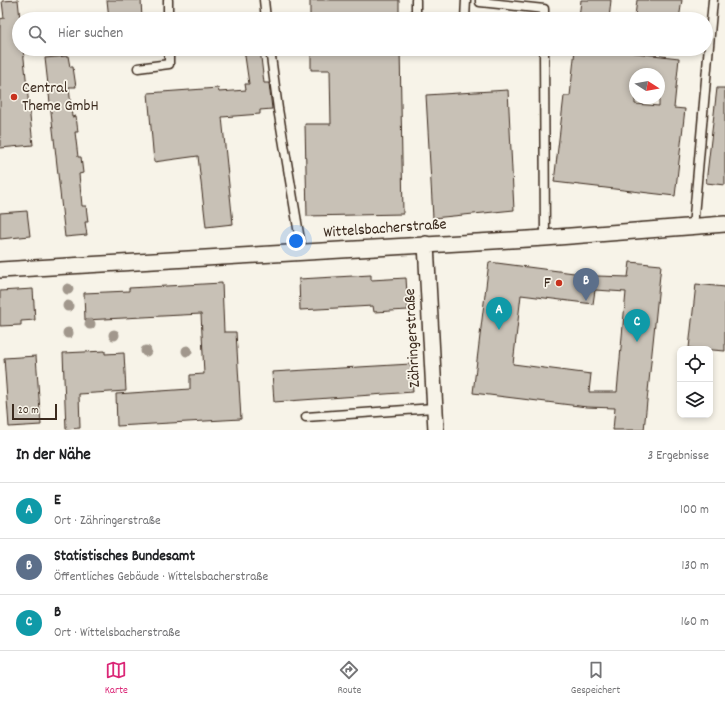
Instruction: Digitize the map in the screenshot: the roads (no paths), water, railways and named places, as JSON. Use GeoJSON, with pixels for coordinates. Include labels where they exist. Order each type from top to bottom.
{"type":"FeatureCollection","features":[{"type":"Feature","properties":{"kind":"street","name":"Wittelsbacherstraße"},"geometry":{"type":"LineString","coordinates":[[0,270],[545,238],[725,224]]}},
{"type":"Feature","properties":{"kind":"street","name":"Zähringerstraße"},"geometry":{"type":"LineString","coordinates":[[426,244],[436,430]]}},
{"type":"Feature","properties":{"kind":"lane"},"geometry":{"type":"LineString","coordinates":[[168,0],[168,12]]}},
{"type":"Feature","properties":{"kind":"lane"},"geometry":{"type":"LineString","coordinates":[[264,0],[265,12]]}},
{"type":"Feature","properties":{"kind":"lane"},"geometry":{"type":"LineString","coordinates":[[416,0],[416,12]]}},
{"type":"Feature","properties":{"kind":"lane"},"geometry":{"type":"LineString","coordinates":[[465,12],[466,0]]}},
{"type":"Feature","properties":{"kind":"lane"},"geometry":{"type":"LineString","coordinates":[[480,0],[480,2],[544,9],[544,12]]}},
{"type":"Feature","properties":{"kind":"lane"},"geometry":{"type":"LineString","coordinates":[[712,12],[713,0]]}},
{"type":"Feature","properties":{"kind":"lane"},"geometry":{"type":"LineString","coordinates":[[138,68],[169,64],[169,56]]}},
{"type":"Feature","properties":{"kind":"lane"},"geometry":{"type":"LineString","coordinates":[[271,56],[278,109],[302,252]]}},
{"type":"Feature","properties":{"kind":"lane"},"geometry":{"type":"LineString","coordinates":[[544,56],[545,238]]}},
{"type":"Feature","properties":{"kind":"lane"},"geometry":{"type":"LineString","coordinates":[[693,227],[708,56]]}},
{"type":"Feature","properties":{"kind":"lane"},"geometry":{"type":"LineString","coordinates":[[306,417],[434,408]]}},
{"type":"Feature","properties":{"kind":"place","name":"Central Theme GmbH"},"geometry":{"type":"Point","coordinates":[14,97]}},
{"type":"Feature","properties":{"kind":"place","name":"F"},"geometry":{"type":"Point","coordinates":[559,283]}},
{"type":"Feature","properties":{"kind":"place","name":"Statistisches Bundesamt"},"geometry":{"type":"Point","coordinates":[586,301]}},
{"type":"Feature","properties":{"kind":"place","name":"E"},"geometry":{"type":"Point","coordinates":[499,330]}},
{"type":"Feature","properties":{"kind":"place","name":"B"},"geometry":{"type":"Point","coordinates":[637,342]}}]}
